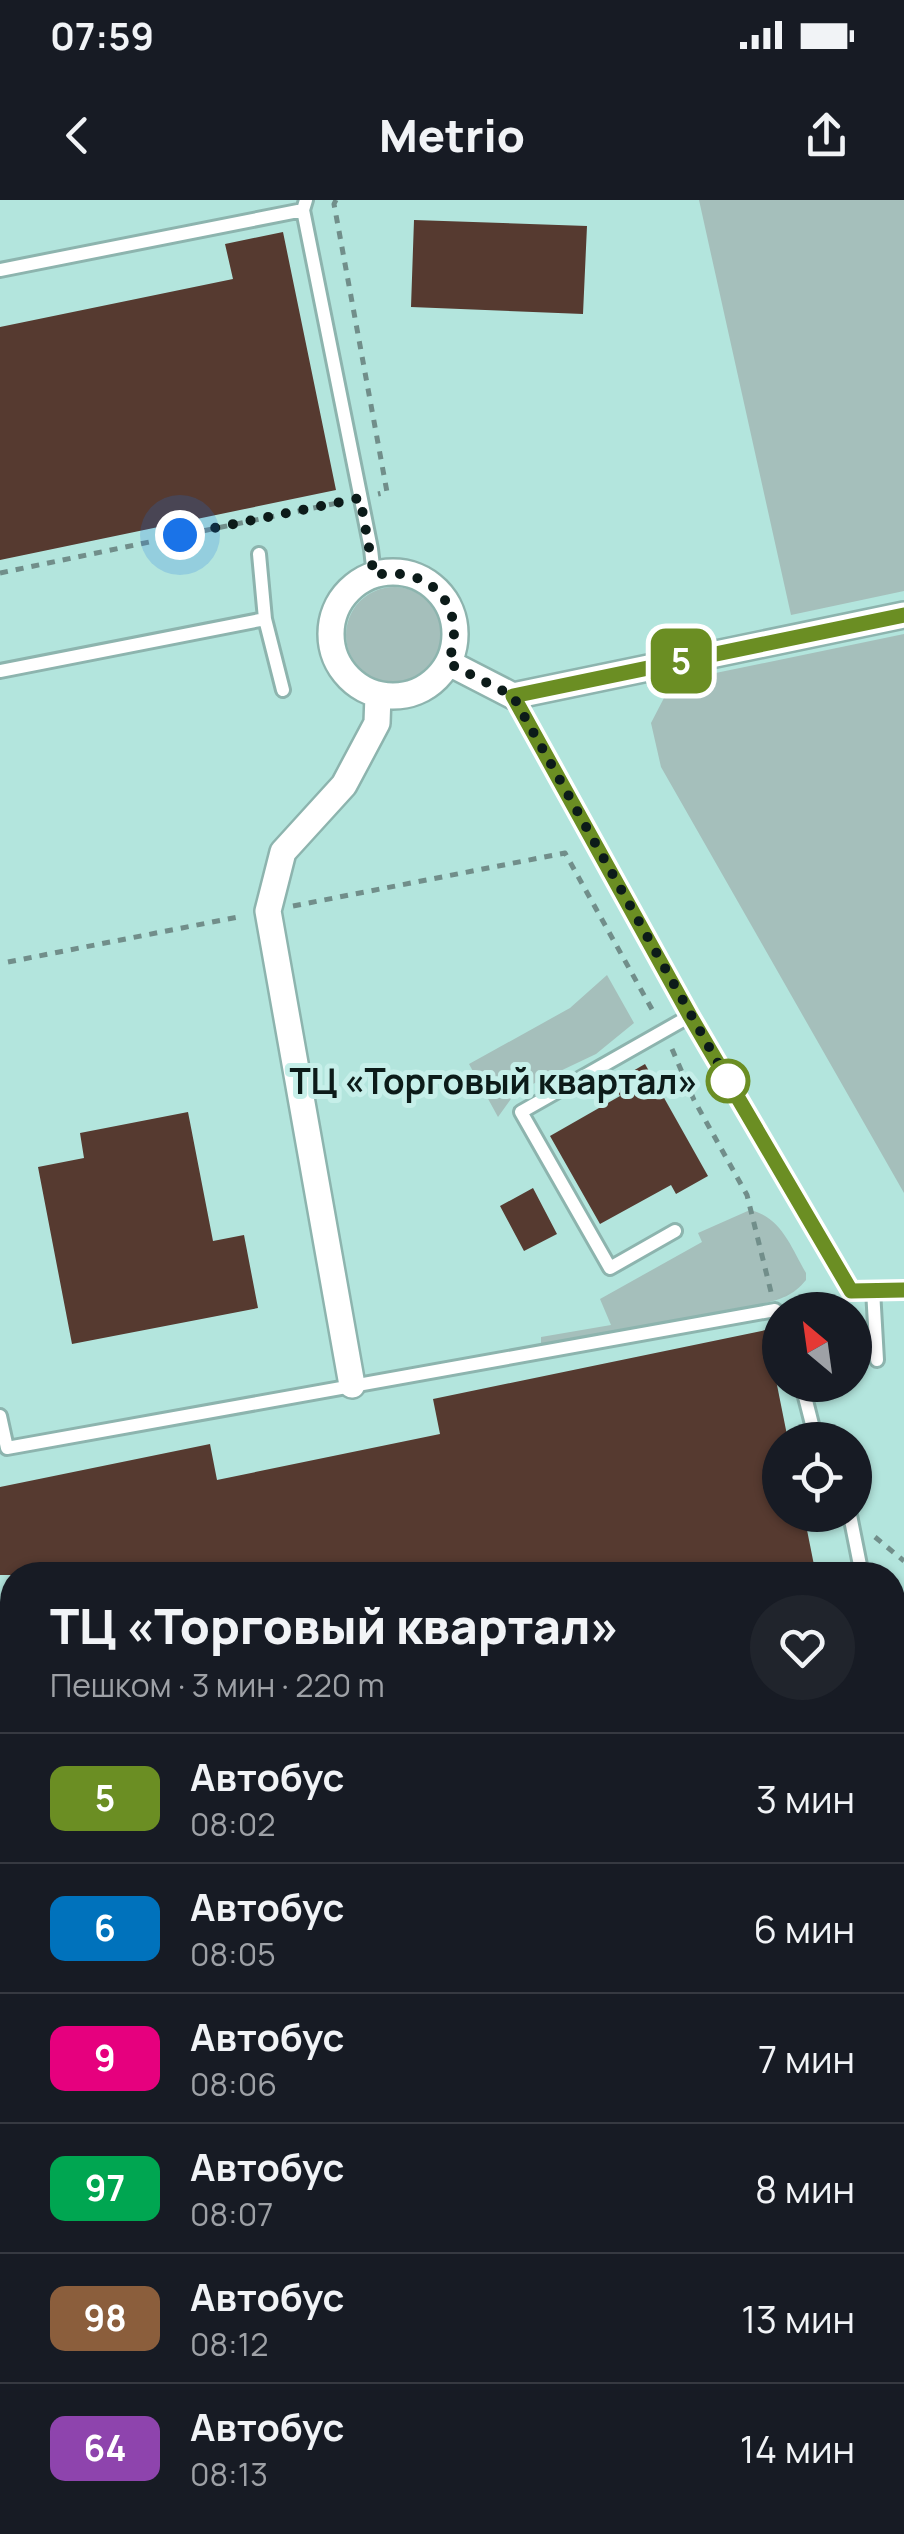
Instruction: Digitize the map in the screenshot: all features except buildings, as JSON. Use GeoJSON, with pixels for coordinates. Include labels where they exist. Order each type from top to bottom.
{"type":"FeatureCollection","features":[{"type":"Feature","properties":{"kind":"street"},"geometry":{"type":"LineString","coordinates":[[406,573],[422,579],[446,600],[456,631],[448,663],[439,677],[411,694],[378,695],[363,690],[340,668],[330,637],[332,621],[347,592],[374,575],[406,573]]}},
{"type":"Feature","properties":{"kind":"street"},"geometry":{"type":"LineString","coordinates":[[448,663],[513,696],[904,614]]}},
{"type":"Feature","properties":{"kind":"street"},"geometry":{"type":"LineString","coordinates":[[352,1385],[268,912],[283,852],[344,785],[377,723],[378,695]]}},
{"type":"Feature","properties":{"kind":"lane"},"geometry":{"type":"LineString","coordinates":[[0,270],[304,205],[374,575]]}},
{"type":"Feature","properties":{"kind":"lane"},"geometry":{"type":"LineString","coordinates":[[259,554],[265,619],[283,690]]}},
{"type":"Feature","properties":{"kind":"lane"},"geometry":{"type":"LineString","coordinates":[[0,672],[265,619]]}},
{"type":"Feature","properties":{"kind":"lane"},"geometry":{"type":"LineString","coordinates":[[513,696],[690,1016],[851,1291],[904,1290]]}},
{"type":"Feature","properties":{"kind":"lane"},"geometry":{"type":"LineString","coordinates":[[676,1231],[610,1268],[521,1112],[690,1016]]}},
{"type":"Feature","properties":{"kind":"lane"},"geometry":{"type":"LineString","coordinates":[[872,1290],[877,1360]]}},
{"type":"Feature","properties":{"kind":"lane"},"geometry":{"type":"LineString","coordinates":[[0,1416],[7,1448],[762,1315]]}},
{"type":"Feature","properties":{"kind":"lane"},"geometry":{"type":"LineString","coordinates":[[853,1532],[859,1562]]}},
{"type":"Feature","properties":{"kind":"path"},"geometry":{"type":"LineString","coordinates":[[0,573],[386,492],[336,200]]}},
{"type":"Feature","properties":{"kind":"path"},"geometry":{"type":"LineString","coordinates":[[565,854],[664,1031],[694,1100],[747,1195],[773,1292]]}},
{"type":"Feature","properties":{"kind":"shaded area"},"geometry":{"type":"Polygon","coordinates":[[[0,200],[904,200],[904,1562],[0,1562],[0,200]]]}},
{"type":"Feature","properties":{"kind":"shaded area"},"geometry":{"type":"Polygon","coordinates":[[[699,200],[904,200],[904,591],[791,615],[699,200]]]}},
{"type":"Feature","properties":{"kind":"shaded area"},"geometry":{"type":"Polygon","coordinates":[[[394,587],[412,590],[428,601],[439,617],[439,653],[428,669],[412,680],[394,683],[376,680],[360,669],[349,653],[346,635],[349,617],[360,601],[376,590],[394,587]]]}},
{"type":"Feature","properties":{"kind":"shaded area"},"geometry":{"type":"Polygon","coordinates":[[[904,634],[904,1193],[661,767],[651,723],[665,696],[701,676],[904,634]]]}},
{"type":"Feature","properties":{"kind":"shaded area"},"geometry":{"type":"Polygon","coordinates":[[[607,975],[634,1023],[596,1054],[516,1092],[498,1117],[469,1064],[570,1008],[607,975]]]}},
{"type":"Feature","properties":{"kind":"shaded area"},"geometry":{"type":"Polygon","coordinates":[[[750,1210],[761,1214],[790,1243],[806,1280],[792,1292],[762,1292],[762,1304],[541,1345],[541,1337],[611,1325],[600,1299],[702,1242],[698,1233],[750,1210]]]}},
{"type":"Feature","properties":{"kind":"bus line","name":"5"},"geometry":{"type":"LineString","coordinates":[[904,615],[513,696],[690,1016],[851,1291],[904,1290]]}},
{"type":"Feature","properties":{"kind":"place","name":"ТЦ «Торговый квартал»"},"geometry":{"type":"Point","coordinates":[728,1081]}},
{"type":"Feature","properties":{"kind":"route"},"geometry":{"type":"LineString","coordinates":[[180,535],[360,498],[374,575],[406,573],[422,579],[446,600],[456,631],[448,663],[513,696],[728,1081]]}}]}
